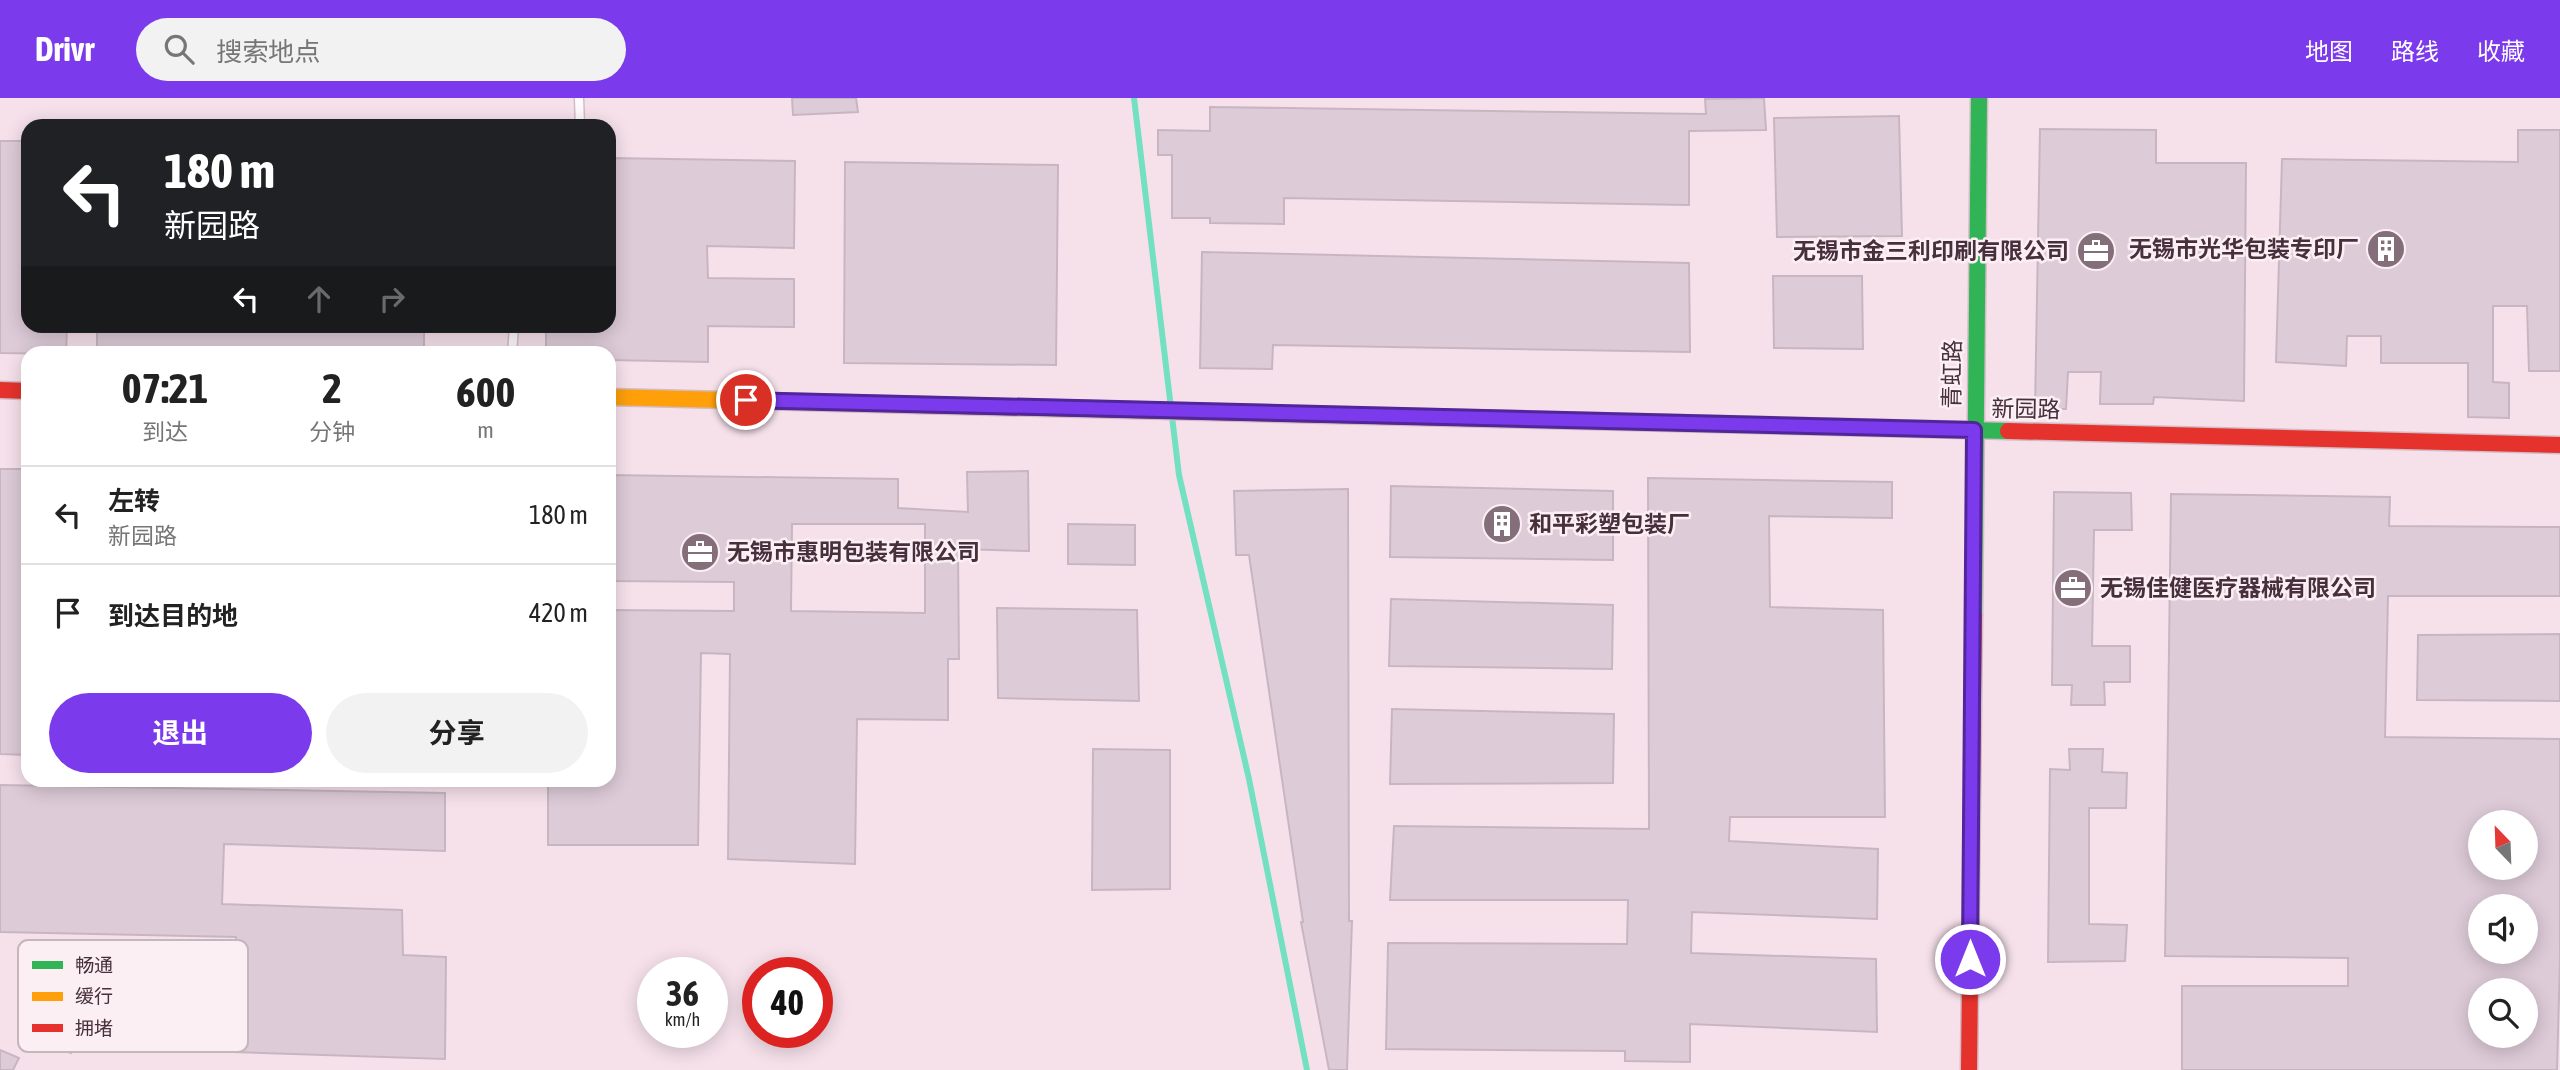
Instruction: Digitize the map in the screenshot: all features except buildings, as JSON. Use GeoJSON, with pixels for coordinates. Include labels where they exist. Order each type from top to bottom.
{"type":"FeatureCollection","features":[{"type":"Feature","properties":{"kind":"street","name":"青虹路"},"geometry":{"type":"LineString","coordinates":[[1969,1070],[1979,98]]}},
{"type":"Feature","properties":{"kind":"street"},"geometry":{"type":"LineString","coordinates":[[0,390],[21,391]]}},
{"type":"Feature","properties":{"kind":"street","name":"新园路"},"geometry":{"type":"LineString","coordinates":[[616,397],[2560,446]]}},
{"type":"Feature","properties":{"kind":"lane"},"geometry":{"type":"LineString","coordinates":[[579,98],[580,119]]}},
{"type":"Feature","properties":{"kind":"waterway"},"geometry":{"type":"LineString","coordinates":[[1134,98],[1179,475],[1249,779],[1307,1070]]}},
{"type":"Feature","properties":{"kind":"traffic: fast"},"geometry":{"type":"LineString","coordinates":[[1974,615],[1979,98]]}},
{"type":"Feature","properties":{"kind":"traffic: fast"},"geometry":{"type":"LineString","coordinates":[[1501,419],[2008,431]]}},
{"type":"Feature","properties":{"kind":"traffic: slow"},"geometry":{"type":"LineString","coordinates":[[616,397],[919,405]]}},
{"type":"Feature","properties":{"kind":"traffic: jam"},"geometry":{"type":"LineString","coordinates":[[0,390],[21,391]]}},
{"type":"Feature","properties":{"kind":"traffic: jam"},"geometry":{"type":"LineString","coordinates":[[919,405],[1501,419]]}},
{"type":"Feature","properties":{"kind":"traffic: jam"},"geometry":{"type":"LineString","coordinates":[[2008,431],[2560,445]]}},
{"type":"Feature","properties":{"kind":"traffic: jam"},"geometry":{"type":"LineString","coordinates":[[1969,1070],[1974,615]]}},
{"type":"Feature","properties":{"kind":"place","name":"无锡市光华包装专印厂"},"geometry":{"type":"Point","coordinates":[2386,249]}},
{"type":"Feature","properties":{"kind":"place","name":"无锡市金三利印刷有限公司"},"geometry":{"type":"Point","coordinates":[2096,251]}},
{"type":"Feature","properties":{"kind":"place","name":"和平彩塑包装厂"},"geometry":{"type":"Point","coordinates":[1502,524]}},
{"type":"Feature","properties":{"kind":"place","name":"无锡市惠明包装有限公司"},"geometry":{"type":"Point","coordinates":[700,552]}},
{"type":"Feature","properties":{"kind":"place","name":"无锡佳健医疗器械有限公司"},"geometry":{"type":"Point","coordinates":[2073,588]}},
{"type":"Feature","properties":{"kind":"route"},"geometry":{"type":"LineString","coordinates":[[746,400],[1974,430],[1970,959]]}}]}
